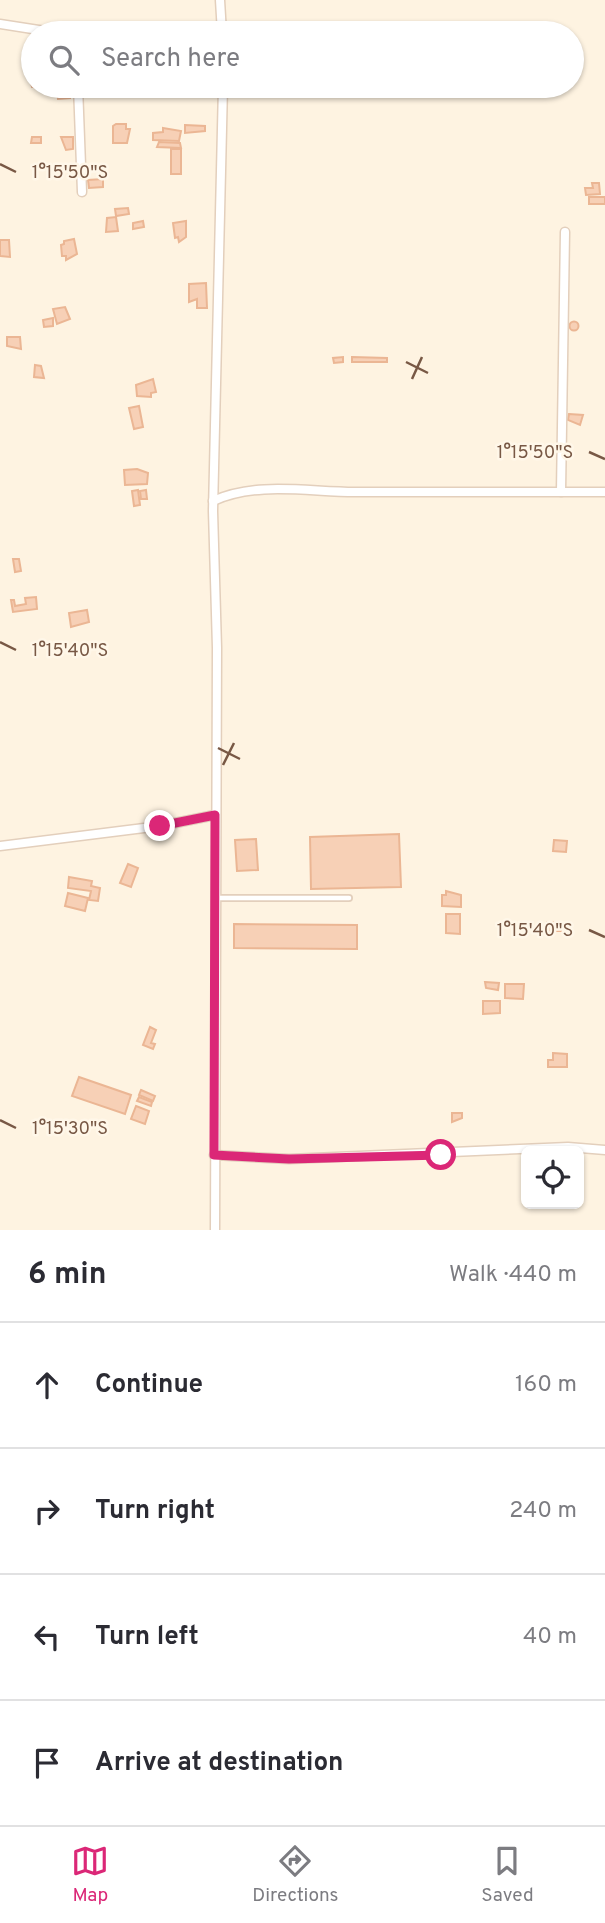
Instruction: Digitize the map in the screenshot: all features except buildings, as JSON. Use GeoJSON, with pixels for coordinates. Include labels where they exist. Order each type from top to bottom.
{"type":"FeatureCollection","features":[{"type":"Feature","properties":{"kind":"street"},"geometry":{"type":"LineString","coordinates":[[220,0],[221,21]]}},
{"type":"Feature","properties":{"kind":"street"},"geometry":{"type":"LineString","coordinates":[[0,14],[1,24],[21,27]]}},
{"type":"Feature","properties":{"kind":"street"},"geometry":{"type":"LineString","coordinates":[[78,98],[82,192]]}},
{"type":"Feature","properties":{"kind":"street"},"geometry":{"type":"LineString","coordinates":[[215,1230],[213,501],[223,98]]}},
{"type":"Feature","properties":{"kind":"street"},"geometry":{"type":"LineString","coordinates":[[561,492],[565,233]]}},
{"type":"Feature","properties":{"kind":"street"},"geometry":{"type":"LineString","coordinates":[[213,501],[233,492],[260,488],[327,492],[605,492]]}},
{"type":"Feature","properties":{"kind":"street"},"geometry":{"type":"LineString","coordinates":[[0,846],[160,826],[215,815]]}},
{"type":"Feature","properties":{"kind":"street"},"geometry":{"type":"LineString","coordinates":[[214,1155],[289,1159],[441,1155],[568,1147],[605,1150]]}},
{"type":"Feature","properties":{"kind":"lane"},"geometry":{"type":"LineString","coordinates":[[215,898],[349,898]]}},
{"type":"Feature","properties":{"kind":"route"},"geometry":{"type":"LineString","coordinates":[[160,826],[215,815],[214,1155],[289,1159],[441,1155]]}}]}
